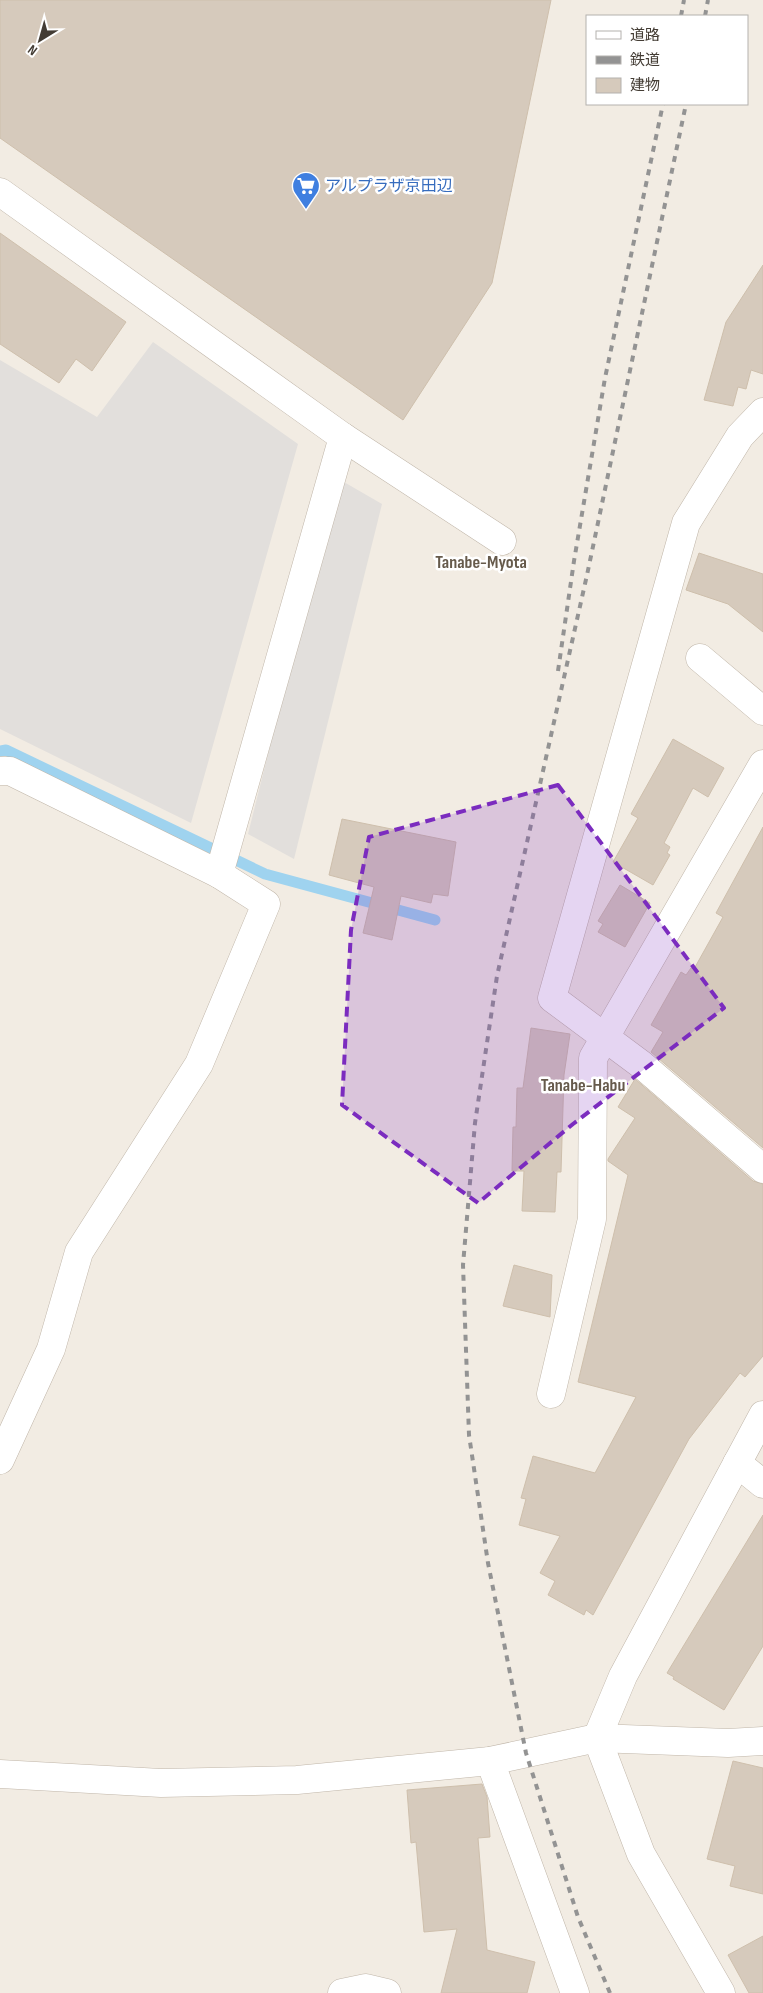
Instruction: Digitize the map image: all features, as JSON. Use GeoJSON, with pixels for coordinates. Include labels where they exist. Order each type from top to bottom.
{"type":"FeatureCollection","features":[{"type":"Feature","properties":{"kind":"street"},"geometry":{"type":"LineString","coordinates":[[0,192],[343,437],[502,541]]}},
{"type":"Feature","properties":{"kind":"street"},"geometry":{"type":"LineString","coordinates":[[763,412],[740,436],[686,523],[552,998],[642,1065],[763,1169]]}},
{"type":"Feature","properties":{"kind":"street"},"geometry":{"type":"LineString","coordinates":[[218,874],[343,437]]}},
{"type":"Feature","properties":{"kind":"street"},"geometry":{"type":"LineString","coordinates":[[700,658],[763,712]]}},
{"type":"Feature","properties":{"kind":"street"},"geometry":{"type":"LineString","coordinates":[[551,1394],[592,1219],[593,1058],[763,764]]}},
{"type":"Feature","properties":{"kind":"street"},"geometry":{"type":"LineString","coordinates":[[0,771],[10,772],[218,874],[266,904],[199,1064],[79,1252],[51,1349],[0,1460]]}},
{"type":"Feature","properties":{"kind":"street"},"geometry":{"type":"LineString","coordinates":[[721,1993],[641,1854],[597,1738],[623,1676],[763,1415]]}},
{"type":"Feature","properties":{"kind":"street"},"geometry":{"type":"LineString","coordinates":[[738,1463],[763,1484]]}},
{"type":"Feature","properties":{"kind":"street"},"geometry":{"type":"LineString","coordinates":[[0,1774],[161,1783],[297,1780],[490,1761],[597,1738],[728,1743],[763,1741]]}},
{"type":"Feature","properties":{"kind":"street"},"geometry":{"type":"LineString","coordinates":[[490,1761],[575,1993]]}},
{"type":"Feature","properties":{"kind":"street"},"geometry":{"type":"LineString","coordinates":[[342,1993],[366,1988],[387,1993]]}},
{"type":"Feature","properties":{"kind":"highlighted area"},"geometry":{"type":"Polygon","coordinates":[[[558,785],[724,1008],[573,1124],[478,1203],[342,1105],[351,930],[369,837],[558,785]]]}},
{"type":"Feature","properties":{"kind":"shaded area"},"geometry":{"type":"Polygon","coordinates":[[[153,342],[298,444],[191,823],[0,729],[0,360],[97,417],[153,342]]]}},
{"type":"Feature","properties":{"kind":"shaded area"},"geometry":{"type":"Polygon","coordinates":[[[337,478],[382,504],[294,859],[248,834],[337,478]]]}},
{"type":"Feature","properties":{"kind":"building","name":"アルプラザ京田辺"},"geometry":{"type":"Polygon","coordinates":[[[0,0],[551,0],[492,283],[403,420],[0,138],[0,0]]]}},
{"type":"Feature","properties":{"kind":"building"},"geometry":{"type":"Polygon","coordinates":[[[0,233],[126,322],[92,371],[76,359],[59,383],[0,344],[0,233]]]}},
{"type":"Feature","properties":{"kind":"building"},"geometry":{"type":"Polygon","coordinates":[[[763,265],[763,374],[751,370],[746,389],[738,387],[733,406],[704,400],[726,322],[763,265]]]}},
{"type":"Feature","properties":{"kind":"building"},"geometry":{"type":"Polygon","coordinates":[[[699,553],[763,574],[763,632],[728,604],[686,590],[699,553]]]}},
{"type":"Feature","properties":{"kind":"building"},"geometry":{"type":"Polygon","coordinates":[[[673,739],[724,768],[708,797],[693,788],[664,843],[670,847],[667,853],[670,855],[653,885],[613,862],[638,818],[631,814],[673,739]]]}},
{"type":"Feature","properties":{"kind":"building"},"geometry":{"type":"Polygon","coordinates":[[[342,819],[456,842],[448,896],[433,894],[431,903],[401,896],[392,940],[363,933],[374,887],[329,875],[342,819]]]}},
{"type":"Feature","properties":{"kind":"building"},"geometry":{"type":"Polygon","coordinates":[[[763,827],[763,1148],[651,1052],[663,1032],[651,1025],[681,972],[686,975],[691,968],[694,969],[723,917],[716,913],[763,827]]]}},
{"type":"Feature","properties":{"kind":"building"},"geometry":{"type":"Polygon","coordinates":[[[620,885],[650,903],[625,947],[598,932],[603,924],[598,921],[620,885]]]}},
{"type":"Feature","properties":{"kind":"building"},"geometry":{"type":"Polygon","coordinates":[[[531,1028],[570,1034],[564,1075],[561,1172],[557,1172],[555,1212],[522,1211],[524,1171],[512,1171],[513,1127],[516,1127],[517,1088],[523,1088],[531,1028]]]}},
{"type":"Feature","properties":{"kind":"building"},"geometry":{"type":"Polygon","coordinates":[[[635,1079],[753,1181],[763,1184],[763,1356],[745,1377],[740,1373],[689,1439],[593,1615],[586,1610],[584,1615],[548,1595],[555,1581],[540,1573],[560,1536],[519,1525],[526,1499],[521,1498],[533,1456],[595,1473],[636,1397],[578,1382],[628,1175],[608,1161],[608,1159],[635,1118],[618,1107],[635,1079]]]}},
{"type":"Feature","properties":{"kind":"building"},"geometry":{"type":"Polygon","coordinates":[[[514,1265],[552,1275],[550,1317],[503,1306],[514,1265]]]}},
{"type":"Feature","properties":{"kind":"building"},"geometry":{"type":"Polygon","coordinates":[[[763,1515],[763,1646],[724,1710],[673,1679],[674,1677],[667,1673],[763,1515]]]}},
{"type":"Feature","properties":{"kind":"building"},"geometry":{"type":"Polygon","coordinates":[[[733,1761],[763,1768],[763,1894],[730,1886],[735,1866],[707,1859],[733,1761]]]}},
{"type":"Feature","properties":{"kind":"building"},"geometry":{"type":"Polygon","coordinates":[[[482,1784],[487,1797],[490,1837],[478,1838],[487,1950],[535,1962],[527,1993],[441,1993],[457,1929],[424,1932],[416,1842],[411,1843],[407,1790],[482,1784]]]}},
{"type":"Feature","properties":{"kind":"building"},"geometry":{"type":"Polygon","coordinates":[[[763,1936],[763,1993],[749,1993],[728,1955],[763,1936]]]}},
{"type":"Feature","properties":{"kind":"waterway"},"geometry":{"type":"LineString","coordinates":[[0,751],[6,750],[265,874],[435,920]]}},
{"type":"Feature","properties":{"kind":"railway"},"geometry":{"type":"LineString","coordinates":[[681,15],[684,0]]}},
{"type":"Feature","properties":{"kind":"railway"},"geometry":{"type":"LineString","coordinates":[[705,15],[708,0]]}},
{"type":"Feature","properties":{"kind":"railway"},"geometry":{"type":"LineString","coordinates":[[558,671],[574,561],[605,378],[663,105]]}},
{"type":"Feature","properties":{"kind":"railway"},"geometry":{"type":"LineString","coordinates":[[610,1993],[578,1917],[526,1753],[488,1563],[469,1435],[463,1265],[475,1123],[497,976],[587,575],[686,105]]}},
{"type":"Feature","properties":{"kind":"place","name":"アルプラザ京田辺"},"geometry":{"type":"Point","coordinates":[306,210]}},
{"type":"Feature","properties":{"kind":"district","name":"Tanabe-Myota"},"geometry":{"type":"Point","coordinates":[481,562]}},
{"type":"Feature","properties":{"kind":"district","name":"Tanabe-Habu"},"geometry":{"type":"Point","coordinates":[583,1085]}}]}
